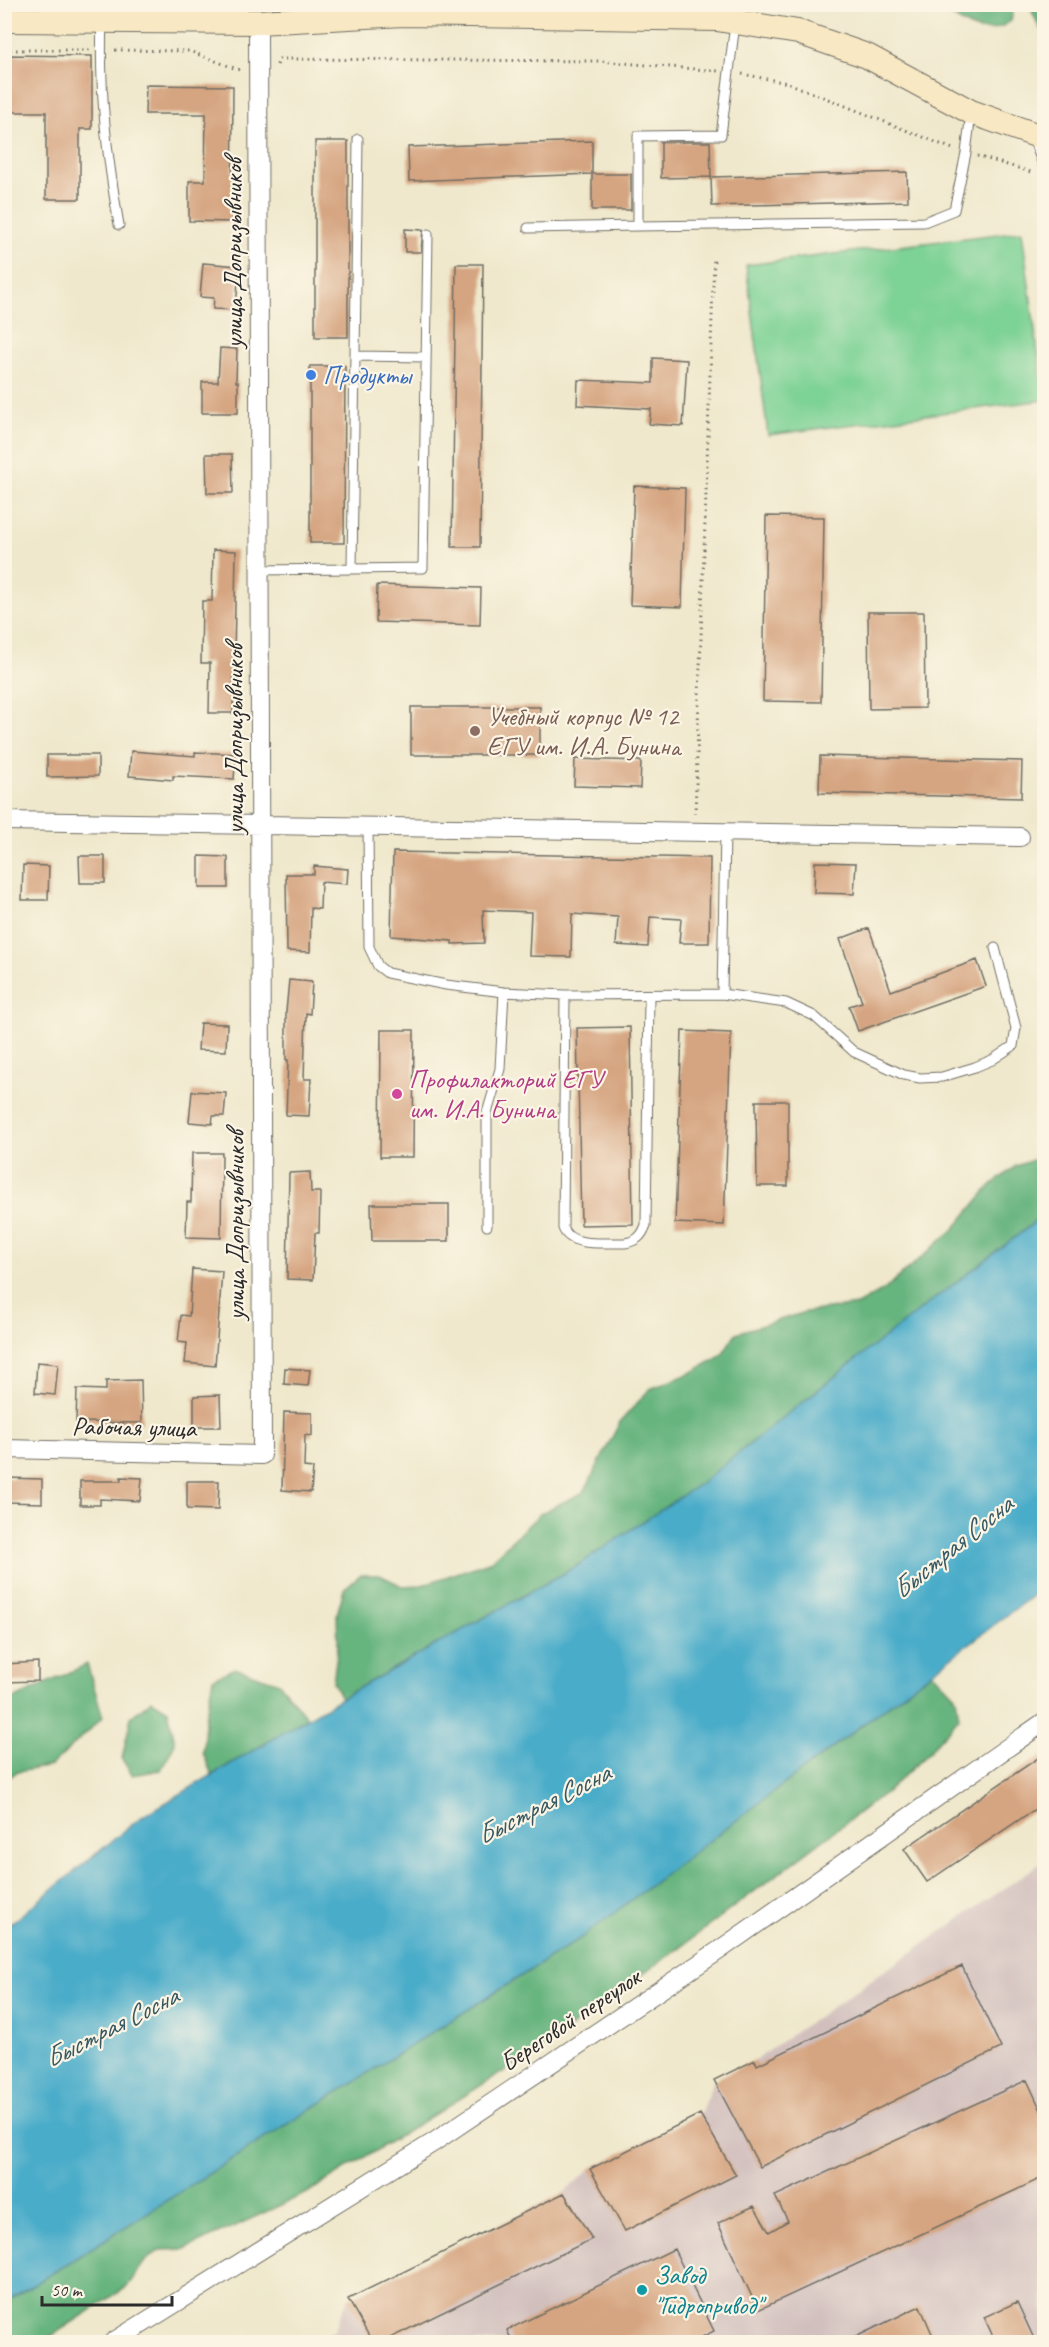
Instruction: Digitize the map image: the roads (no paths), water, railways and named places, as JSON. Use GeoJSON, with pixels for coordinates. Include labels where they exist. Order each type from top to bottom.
{"type":"FeatureCollection","features":[{"type":"Feature","properties":{"kind":"main road"},"geometry":{"type":"LineString","coordinates":[[4,20],[258,22],[404,9],[717,19],[798,32],[867,56],[972,112],[1037,135]]}},
{"type":"Feature","properties":{"kind":"street","name":"улица Допризывников"},"geometry":{"type":"LineString","coordinates":[[258,22],[262,1455]]}},
{"type":"Feature","properties":{"kind":"street"},"geometry":{"type":"LineString","coordinates":[[4,820],[1020,837]]}},
{"type":"Feature","properties":{"kind":"street","name":"Рабочая улица"},"geometry":{"type":"LineString","coordinates":[[4,1449],[262,1455]]}},
{"type":"Feature","properties":{"kind":"street","name":"Береговой переулок"},"geometry":{"type":"LineString","coordinates":[[113,2343],[434,2142],[717,1951],[1044,1722]]}},
{"type":"Feature","properties":{"kind":"lane"},"geometry":{"type":"LineString","coordinates":[[102,21],[100,50],[104,135],[119,225]]}},
{"type":"Feature","properties":{"kind":"lane"},"geometry":{"type":"LineString","coordinates":[[638,226],[638,136],[721,135],[735,22]]}},
{"type":"Feature","properties":{"kind":"lane"},"geometry":{"type":"LineString","coordinates":[[528,228],[924,222],[954,210],[972,112]]}},
{"type":"Feature","properties":{"kind":"lane"},"geometry":{"type":"LineString","coordinates":[[1037,135],[1040,170]]}},
{"type":"Feature","properties":{"kind":"lane"},"geometry":{"type":"LineString","coordinates":[[352,569],[358,139]]}},
{"type":"Feature","properties":{"kind":"lane"},"geometry":{"type":"LineString","coordinates":[[259,570],[423,568],[428,234]]}},
{"type":"Feature","properties":{"kind":"lane"},"geometry":{"type":"LineString","coordinates":[[355,356],[426,357]]}},
{"type":"Feature","properties":{"kind":"lane"},"geometry":{"type":"LineString","coordinates":[[368,825],[369,947],[378,966],[387,973],[446,985],[504,992],[649,996],[722,994],[786,1003],[799,1007],[814,1016],[854,1052],[904,1075],[920,1078],[942,1077],[992,1060],[1013,1046],[1017,1028],[995,948]]}},
{"type":"Feature","properties":{"kind":"lane"},"geometry":{"type":"LineString","coordinates":[[722,994],[725,832]]}},
{"type":"Feature","properties":{"kind":"lane"},"geometry":{"type":"LineString","coordinates":[[487,1226],[487,1113],[500,1069],[504,992]]}},
{"type":"Feature","properties":{"kind":"lane"},"geometry":{"type":"LineString","coordinates":[[565,995],[563,1228],[566,1236],[574,1240],[625,1243],[637,1239],[644,1231],[645,1225],[649,996]]}},
{"type":"Feature","properties":{"kind":"water","name":"Быстрая Сосна"},"geometry":{"type":"Polygon","coordinates":[[[1044,1215],[1044,1587],[581,1938],[5,2303],[5,1928],[140,1818],[341,1698],[578,1565],[701,1483],[868,1350],[1044,1215]]]}},
{"type":"Feature","properties":{"kind":"place","name":"Продукты"},"geometry":{"type":"Point","coordinates":[311,375]}},
{"type":"Feature","properties":{"kind":"place","name":"Учебный корпус № 12 ЕГУ им. И.А. Бунина"},"geometry":{"type":"Point","coordinates":[475,731]}},
{"type":"Feature","properties":{"kind":"place","name":"Профилакторий ЕГУ им. И.А. Бунина"},"geometry":{"type":"Point","coordinates":[397,1094]}},
{"type":"Feature","properties":{"kind":"place","name":"Завод \"Гидропривод\""},"geometry":{"type":"Point","coordinates":[642,2290]}}]}
